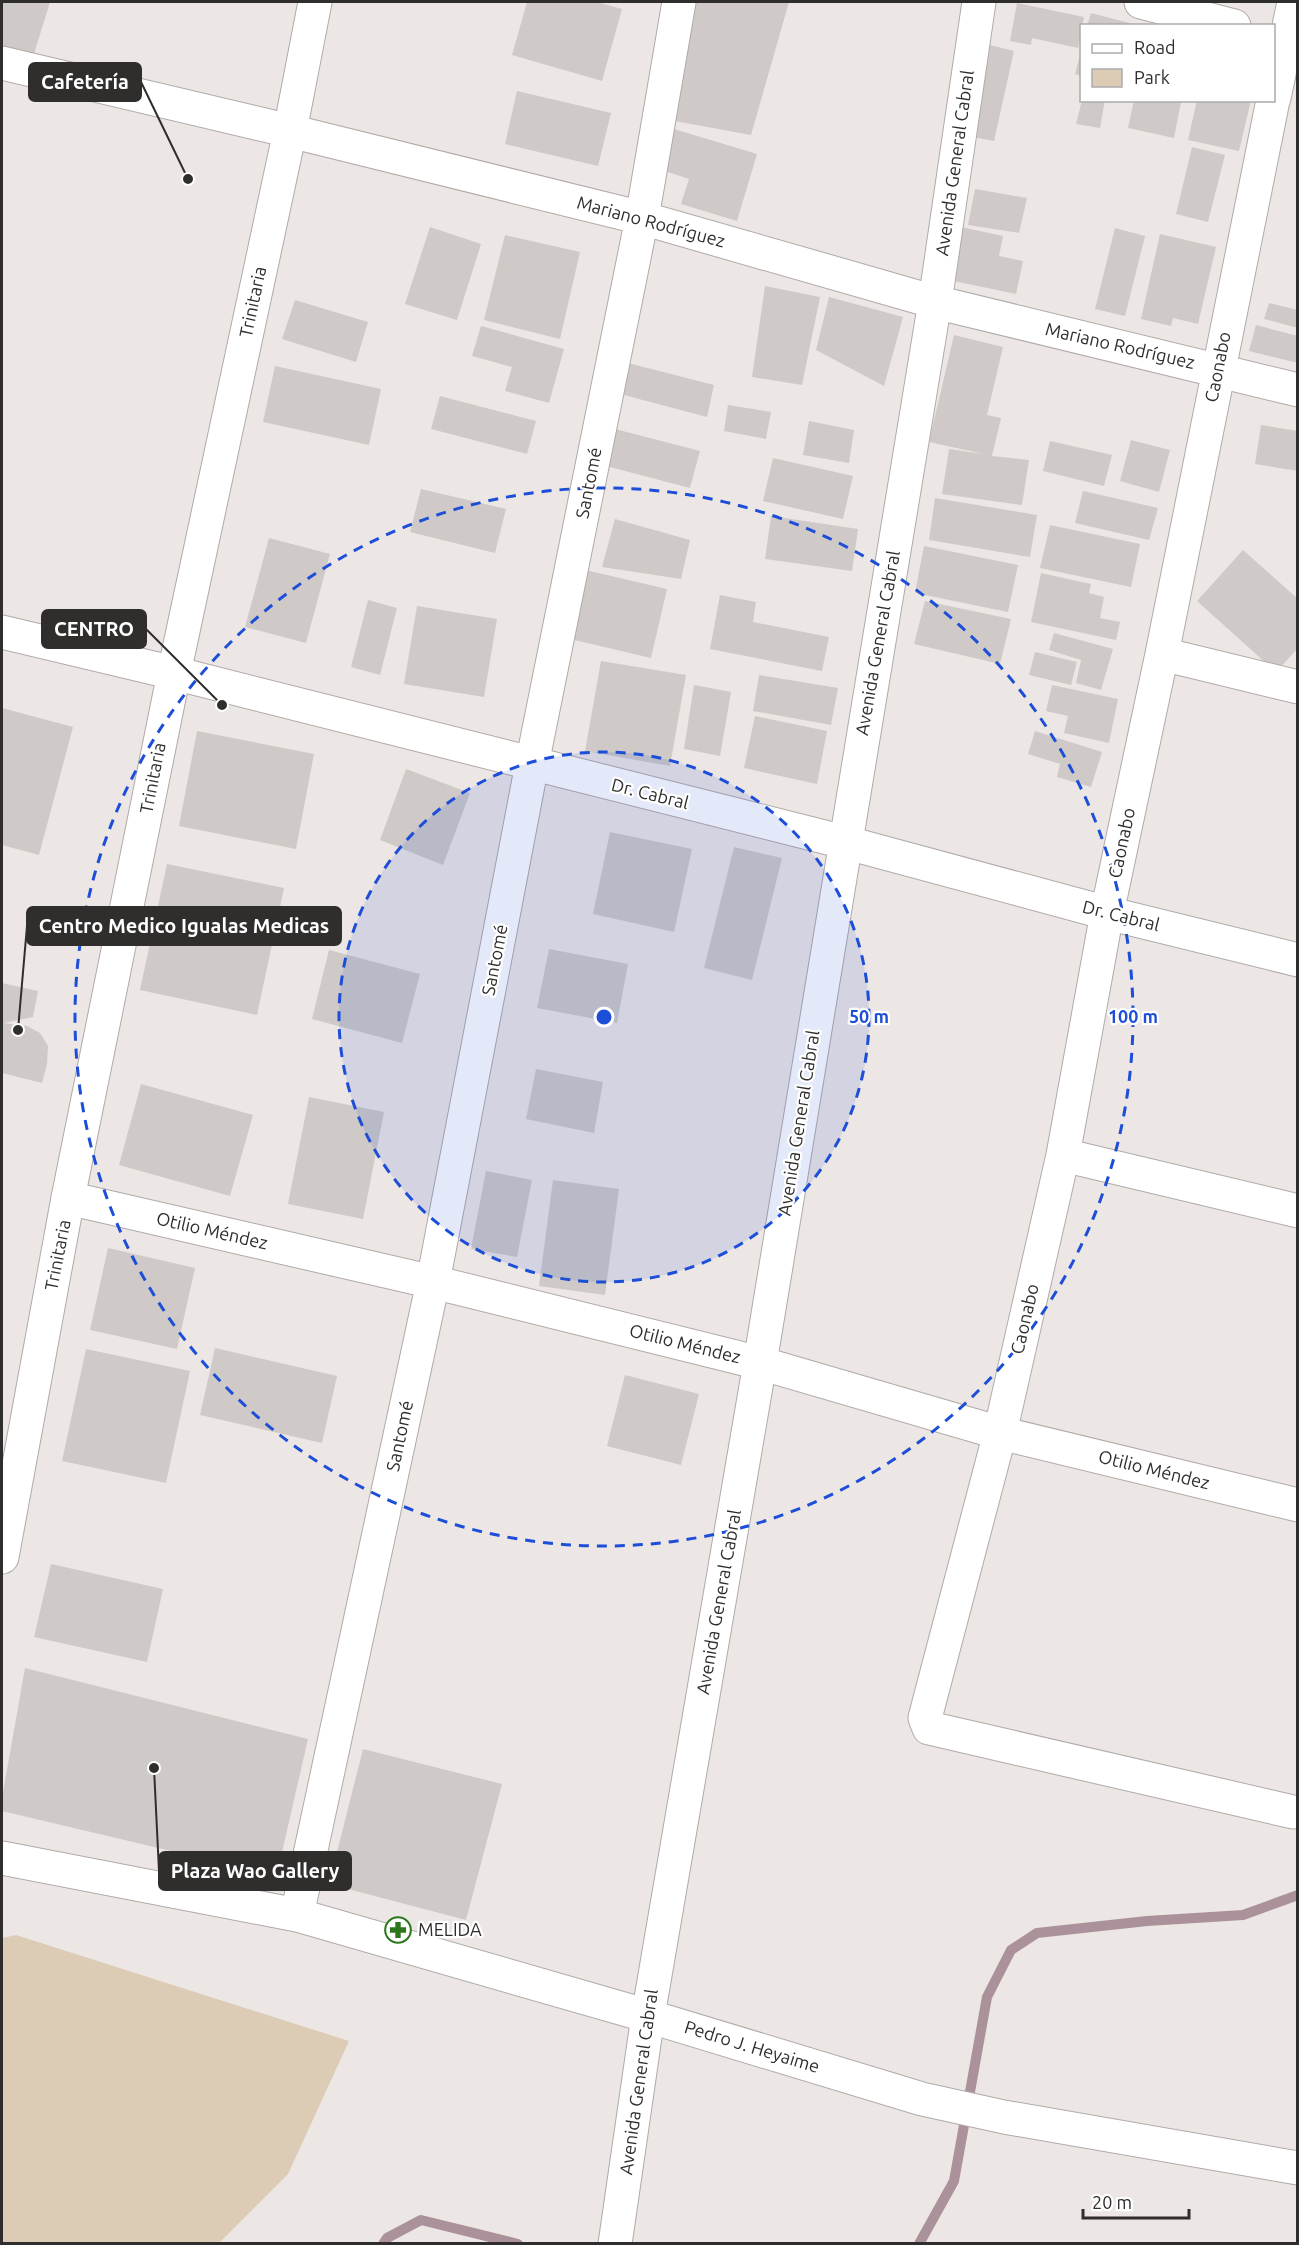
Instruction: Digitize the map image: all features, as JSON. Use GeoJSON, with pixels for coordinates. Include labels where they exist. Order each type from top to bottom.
{"type":"FeatureCollection","features":[{"type":"Feature","properties":{"kind":"street","name":"Trinitaria"},"geometry":{"type":"LineString","coordinates":[[2,1557],[68,1198],[174,673],[290,130],[315,2]]}},
{"type":"Feature","properties":{"kind":"street","name":"Santomé"},"geometry":{"type":"LineString","coordinates":[[297,1915],[433,1282],[532,764],[642,218],[679,2]]}},
{"type":"Feature","properties":{"kind":"street","name":"Avenida General Cabral"},"geometry":{"type":"LineString","coordinates":[[615,2244],[648,2016],[760,1363],[844,842],[935,302],[979,2]]}},
{"type":"Feature","properties":{"kind":"street"},"geometry":{"type":"LineString","coordinates":[[1141,2],[1226,24]]}},
{"type":"Feature","properties":{"kind":"street","name":"Caonabo"},"geometry":{"type":"LineString","coordinates":[[1275,90],[1293,2]]}},
{"type":"Feature","properties":{"kind":"street","name":"Mariano Rodríguez"},"geometry":{"type":"LineString","coordinates":[[2,63],[290,130],[642,218],[935,302],[1298,390]]}},
{"type":"Feature","properties":{"kind":"street","name":"Caonabo"},"geometry":{"type":"LineString","coordinates":[[1272,102],[1162,654],[1107,913],[1063,1155],[1000,1433],[925,1718],[929,1728],[1293,1812]]}},
{"type":"Feature","properties":{"kind":"street","name":"Dr. Cabral"},"geometry":{"type":"LineString","coordinates":[[2,632],[174,673],[844,842],[1107,913],[1298,960]]}},
{"type":"Feature","properties":{"kind":"street"},"geometry":{"type":"LineString","coordinates":[[1162,654],[1298,687]]}},
{"type":"Feature","properties":{"kind":"street"},"geometry":{"type":"LineString","coordinates":[[1063,1155],[1298,1210]]}},
{"type":"Feature","properties":{"kind":"street","name":"Otilio Méndez"},"geometry":{"type":"LineString","coordinates":[[68,1198],[433,1282],[760,1363],[1000,1433],[1298,1505]]}},
{"type":"Feature","properties":{"kind":"street","name":"Pedro J. Heyaime"},"geometry":{"type":"LineString","coordinates":[[2,1858],[297,1915],[922,2098],[1004,2117],[1298,2168]]}},
{"type":"Feature","properties":{"kind":"green space"},"geometry":{"type":"Polygon","coordinates":[[[16,1935],[349,2041],[288,2174],[219,2243],[2,2243],[2,1938],[16,1935]]]}},
{"type":"Feature","properties":{"kind":"building"},"geometry":{"type":"Polygon","coordinates":[[[2,2],[50,2],[33,57],[2,48],[2,2]]]}},
{"type":"Feature","properties":{"kind":"building"},"geometry":{"type":"Polygon","coordinates":[[[527,2],[597,2],[622,9],[602,81],[512,55],[527,2]]]}},
{"type":"Feature","properties":{"kind":"building"},"geometry":{"type":"Polygon","coordinates":[[[694,2],[789,2],[751,135],[669,120],[694,2]]]}},
{"type":"Feature","properties":{"kind":"building"},"geometry":{"type":"Polygon","coordinates":[[[1017,3],[1084,17],[1083,24],[1080,24],[1078,48],[1032,38],[1031,45],[1010,41],[1017,3]]]}},
{"type":"Feature","properties":{"kind":"building"},"geometry":{"type":"Polygon","coordinates":[[[1091,13],[1133,24],[1088,24],[1091,13]]]}},
{"type":"Feature","properties":{"kind":"building"},"geometry":{"type":"Polygon","coordinates":[[[986,44],[1014,51],[994,141],[968,136],[986,44]]]}},
{"type":"Feature","properties":{"kind":"building"},"geometry":{"type":"Polygon","coordinates":[[[1080,56],[1080,75],[1075,74],[1080,56]]]}},
{"type":"Feature","properties":{"kind":"building"},"geometry":{"type":"Polygon","coordinates":[[[517,91],[611,113],[598,166],[505,144],[517,91]]]}},
{"type":"Feature","properties":{"kind":"building"},"geometry":{"type":"Polygon","coordinates":[[[1082,102],[1105,102],[1100,128],[1076,124],[1082,102]]]}},
{"type":"Feature","properties":{"kind":"building"},"geometry":{"type":"Polygon","coordinates":[[[1134,102],[1181,102],[1174,138],[1128,128],[1134,102]]]}},
{"type":"Feature","properties":{"kind":"building"},"geometry":{"type":"Polygon","coordinates":[[[1197,102],[1251,102],[1239,151],[1188,140],[1197,102]]]}},
{"type":"Feature","properties":{"kind":"building"},"geometry":{"type":"Polygon","coordinates":[[[674,129],[757,154],[737,221],[681,204],[689,179],[662,170],[674,129]]]}},
{"type":"Feature","properties":{"kind":"building"},"geometry":{"type":"Polygon","coordinates":[[[1192,147],[1225,155],[1208,222],[1176,214],[1192,147]]]}},
{"type":"Feature","properties":{"kind":"building"},"geometry":{"type":"Polygon","coordinates":[[[975,189],[1027,198],[1019,233],[968,225],[975,189]]]}},
{"type":"Feature","properties":{"kind":"building"},"geometry":{"type":"Polygon","coordinates":[[[430,227],[481,244],[457,320],[405,304],[430,227]]]}},
{"type":"Feature","properties":{"kind":"building"},"geometry":{"type":"Polygon","coordinates":[[[961,227],[1003,236],[999,256],[1023,261],[1016,294],[949,280],[961,227]]]}},
{"type":"Feature","properties":{"kind":"building"},"geometry":{"type":"Polygon","coordinates":[[[1115,228],[1145,236],[1125,316],[1095,309],[1115,228]]]}},
{"type":"Feature","properties":{"kind":"building"},"geometry":{"type":"Polygon","coordinates":[[[1160,234],[1216,247],[1198,324],[1173,318],[1171,326],[1141,319],[1160,234]]]}},
{"type":"Feature","properties":{"kind":"building"},"geometry":{"type":"Polygon","coordinates":[[[505,235],[580,252],[560,339],[484,320],[505,235]]]}},
{"type":"Feature","properties":{"kind":"building"},"geometry":{"type":"Polygon","coordinates":[[[765,286],[820,297],[802,385],[752,377],[765,286]]]}},
{"type":"Feature","properties":{"kind":"building"},"geometry":{"type":"Polygon","coordinates":[[[829,297],[903,317],[884,386],[816,350],[829,297]]]}},
{"type":"Feature","properties":{"kind":"building"},"geometry":{"type":"Polygon","coordinates":[[[295,300],[368,322],[356,362],[282,339],[295,300]]]}},
{"type":"Feature","properties":{"kind":"building"},"geometry":{"type":"Polygon","coordinates":[[[1269,303],[1298,310],[1298,328],[1264,319],[1269,303]]]}},
{"type":"Feature","properties":{"kind":"building"},"geometry":{"type":"Polygon","coordinates":[[[1256,325],[1298,336],[1298,363],[1249,351],[1256,325]]]}},
{"type":"Feature","properties":{"kind":"building"},"geometry":{"type":"Polygon","coordinates":[[[481,326],[564,349],[549,403],[505,391],[512,367],[472,356],[481,326]]]}},
{"type":"Feature","properties":{"kind":"building"},"geometry":{"type":"Polygon","coordinates":[[[954,335],[1003,347],[987,415],[1001,418],[992,456],[1029,460],[1022,505],[942,494],[949,449],[984,454],[929,442],[954,335]]]}},
{"type":"Feature","properties":{"kind":"building"},"geometry":{"type":"Polygon","coordinates":[[[628,363],[714,385],[707,417],[620,394],[628,363]]]}},
{"type":"Feature","properties":{"kind":"building"},"geometry":{"type":"Polygon","coordinates":[[[275,366],[381,389],[369,445],[263,422],[275,366]]]}},
{"type":"Feature","properties":{"kind":"building"},"geometry":{"type":"Polygon","coordinates":[[[440,396],[536,421],[527,454],[431,429],[440,396]]]}},
{"type":"Feature","properties":{"kind":"building"},"geometry":{"type":"Polygon","coordinates":[[[728,405],[771,412],[766,439],[724,431],[728,405]]]}},
{"type":"Feature","properties":{"kind":"building"},"geometry":{"type":"Polygon","coordinates":[[[809,421],[854,430],[849,463],[803,455],[809,421]]]}},
{"type":"Feature","properties":{"kind":"building"},"geometry":{"type":"Polygon","coordinates":[[[1261,425],[1298,431],[1298,471],[1255,464],[1261,425]]]}},
{"type":"Feature","properties":{"kind":"building"},"geometry":{"type":"Polygon","coordinates":[[[615,429],[700,451],[690,488],[606,466],[615,429]]]}},
{"type":"Feature","properties":{"kind":"building"},"geometry":{"type":"Polygon","coordinates":[[[1131,440],[1170,450],[1159,492],[1120,481],[1131,440]]]}},
{"type":"Feature","properties":{"kind":"building"},"geometry":{"type":"Polygon","coordinates":[[[1050,441],[1112,455],[1104,486],[1043,471],[1050,441]]]}},
{"type":"Feature","properties":{"kind":"building"},"geometry":{"type":"Polygon","coordinates":[[[773,458],[853,476],[843,519],[763,501],[773,458]]]}},
{"type":"Feature","properties":{"kind":"building"},"geometry":{"type":"Polygon","coordinates":[[[421,489],[506,509],[495,553],[410,532],[421,489]]]}},
{"type":"Feature","properties":{"kind":"building"},"geometry":{"type":"Polygon","coordinates":[[[1083,491],[1158,508],[1149,540],[1075,523],[1083,491]]]}},
{"type":"Feature","properties":{"kind":"building"},"geometry":{"type":"Polygon","coordinates":[[[935,498],[1037,515],[1030,557],[929,540],[935,498]]]}},
{"type":"Feature","properties":{"kind":"building"},"geometry":{"type":"Polygon","coordinates":[[[771,516],[858,529],[852,571],[765,559],[771,516]]]}},
{"type":"Feature","properties":{"kind":"building"},"geometry":{"type":"Polygon","coordinates":[[[615,519],[690,540],[681,579],[602,567],[615,519]]]}},
{"type":"Feature","properties":{"kind":"building"},"geometry":{"type":"Polygon","coordinates":[[[1050,525],[1140,544],[1131,587],[1040,568],[1050,525]]]}},
{"type":"Feature","properties":{"kind":"building"},"geometry":{"type":"Polygon","coordinates":[[[269,538],[330,554],[306,643],[245,627],[269,538]]]}},
{"type":"Feature","properties":{"kind":"building"},"geometry":{"type":"Polygon","coordinates":[[[924,546],[1018,565],[1008,612],[915,593],[924,546]]]}},
{"type":"Feature","properties":{"kind":"building"},"geometry":{"type":"Polygon","coordinates":[[[1243,550],[1298,599],[1298,648],[1276,672],[1197,601],[1243,550]]]}},
{"type":"Feature","properties":{"kind":"building"},"geometry":{"type":"Polygon","coordinates":[[[581,569],[667,589],[651,658],[566,638],[581,569]]]}},
{"type":"Feature","properties":{"kind":"building"},"geometry":{"type":"Polygon","coordinates":[[[1041,573],[1091,584],[1089,593],[1104,597],[1100,618],[1120,622],[1116,640],[1031,622],[1041,573]]]}},
{"type":"Feature","properties":{"kind":"building"},"geometry":{"type":"Polygon","coordinates":[[[720,595],[756,602],[753,622],[829,637],[822,671],[710,649],[720,595]]]}},
{"type":"Feature","properties":{"kind":"building"},"geometry":{"type":"Polygon","coordinates":[[[368,600],[397,608],[380,675],[351,667],[368,600]]]}},
{"type":"Feature","properties":{"kind":"building"},"geometry":{"type":"Polygon","coordinates":[[[925,601],[1011,619],[1000,664],[914,644],[925,601]]]}},
{"type":"Feature","properties":{"kind":"building"},"geometry":{"type":"Polygon","coordinates":[[[417,606],[497,619],[484,697],[404,684],[417,606]]]}},
{"type":"Feature","properties":{"kind":"building"},"geometry":{"type":"Polygon","coordinates":[[[1054,633],[1113,649],[1101,690],[1076,683],[1081,660],[1049,650],[1054,633]]]}},
{"type":"Feature","properties":{"kind":"building"},"geometry":{"type":"Polygon","coordinates":[[[1035,652],[1077,662],[1071,685],[1029,675],[1035,652]]]}},
{"type":"Feature","properties":{"kind":"building"},"geometry":{"type":"Polygon","coordinates":[[[601,661],[686,675],[670,766],[585,751],[601,661]]]}},
{"type":"Feature","properties":{"kind":"building"},"geometry":{"type":"Polygon","coordinates":[[[759,675],[838,688],[831,725],[753,711],[759,675]]]}},
{"type":"Feature","properties":{"kind":"building"},"geometry":{"type":"Polygon","coordinates":[[[694,685],[731,692],[720,756],[684,749],[694,685]]]}},
{"type":"Feature","properties":{"kind":"building"},"geometry":{"type":"Polygon","coordinates":[[[1052,685],[1118,699],[1109,743],[1064,733],[1068,716],[1046,711],[1052,685]]]}},
{"type":"Feature","properties":{"kind":"building"},"geometry":{"type":"Polygon","coordinates":[[[2,708],[73,727],[39,855],[2,845],[2,708]]]}},
{"type":"Feature","properties":{"kind":"building"},"geometry":{"type":"Polygon","coordinates":[[[755,716],[827,731],[817,784],[744,768],[755,716]]]}},
{"type":"Feature","properties":{"kind":"building"},"geometry":{"type":"Polygon","coordinates":[[[197,731],[314,754],[296,849],[179,826],[197,731]]]}},
{"type":"Feature","properties":{"kind":"building"},"geometry":{"type":"Polygon","coordinates":[[[1035,731],[1102,752],[1091,787],[1057,777],[1060,764],[1028,754],[1035,731]]]}},
{"type":"Feature","properties":{"kind":"building"},"geometry":{"type":"Polygon","coordinates":[[[406,769],[470,793],[443,865],[380,840],[406,769]]]}},
{"type":"Feature","properties":{"kind":"building"},"geometry":{"type":"Polygon","coordinates":[[[610,832],[692,849],[674,932],[593,914],[610,832]]]}},
{"type":"Feature","properties":{"kind":"building"},"geometry":{"type":"Polygon","coordinates":[[[734,847],[782,858],[752,980],[704,968],[734,847]]]}},
{"type":"Feature","properties":{"kind":"building"},"geometry":{"type":"Polygon","coordinates":[[[167,864],[284,888],[257,1015],[140,990],[167,864]]]}},
{"type":"Feature","properties":{"kind":"building"},"geometry":{"type":"Polygon","coordinates":[[[549,949],[628,964],[617,1023],[537,1008],[549,949]]]}},
{"type":"Feature","properties":{"kind":"building"},"geometry":{"type":"Polygon","coordinates":[[[329,950],[420,974],[402,1043],[312,1019],[329,950]]]}},
{"type":"Feature","properties":{"kind":"building"},"geometry":{"type":"Polygon","coordinates":[[[2,983],[38,991],[33,1017],[4,1023],[27,1026],[40,1033],[48,1046],[47,1064],[42,1083],[2,1073],[2,983]]]}},
{"type":"Feature","properties":{"kind":"building"},"geometry":{"type":"Polygon","coordinates":[[[536,1069],[603,1082],[594,1133],[526,1119],[536,1069]]]}},
{"type":"Feature","properties":{"kind":"building"},"geometry":{"type":"Polygon","coordinates":[[[141,1084],[253,1115],[230,1196],[119,1165],[141,1084]]]}},
{"type":"Feature","properties":{"kind":"building"},"geometry":{"type":"Polygon","coordinates":[[[309,1097],[384,1112],[363,1219],[288,1204],[309,1097]]]}},
{"type":"Feature","properties":{"kind":"building"},"geometry":{"type":"Polygon","coordinates":[[[486,1171],[532,1180],[517,1257],[471,1249],[486,1171]]]}},
{"type":"Feature","properties":{"kind":"building"},"geometry":{"type":"Polygon","coordinates":[[[553,1180],[619,1189],[605,1295],[539,1286],[553,1180]]]}},
{"type":"Feature","properties":{"kind":"building"},"geometry":{"type":"Polygon","coordinates":[[[108,1248],[195,1268],[177,1349],[90,1330],[108,1248]]]}},
{"type":"Feature","properties":{"kind":"building"},"geometry":{"type":"Polygon","coordinates":[[[215,1348],[337,1376],[322,1443],[200,1415],[215,1348]]]}},
{"type":"Feature","properties":{"kind":"building"},"geometry":{"type":"Polygon","coordinates":[[[86,1349],[190,1371],[166,1483],[62,1461],[86,1349]]]}},
{"type":"Feature","properties":{"kind":"building"},"geometry":{"type":"Polygon","coordinates":[[[625,1375],[699,1394],[681,1465],[607,1446],[625,1375]]]}},
{"type":"Feature","properties":{"kind":"building"},"geometry":{"type":"Polygon","coordinates":[[[51,1564],[163,1589],[147,1662],[34,1637],[51,1564]]]}},
{"type":"Feature","properties":{"kind":"building"},"geometry":{"type":"Polygon","coordinates":[[[25,1668],[308,1739],[277,1874],[2,1811],[2,1798],[25,1668]]]}},
{"type":"Feature","properties":{"kind":"building"},"geometry":{"type":"Polygon","coordinates":[[[363,1749],[502,1784],[466,1920],[329,1884],[363,1749]]]}},
{"type":"Feature","properties":{"kind":"waterway"},"geometry":{"type":"LineString","coordinates":[[919,2244],[954,2181],[987,1997],[1011,1950],[1037,1933],[1147,1921],[1243,1915],[1298,1895]]}},
{"type":"Feature","properties":{"kind":"waterway"},"geometry":{"type":"LineString","coordinates":[[383,2244],[387,2238],[421,2220],[518,2244]]}},
{"type":"Feature","properties":{"kind":"place","name":"Cafetería"},"geometry":{"type":"Point","coordinates":[188,179]}},
{"type":"Feature","properties":{"kind":"place","name":"CENTRO"},"geometry":{"type":"Point","coordinates":[222,705]}},
{"type":"Feature","properties":{"kind":"place","name":"Centro Medico Igualas Medicas"},"geometry":{"type":"Point","coordinates":[18,1030]}},
{"type":"Feature","properties":{"kind":"place","name":"Plaza Wao Gallery"},"geometry":{"type":"Point","coordinates":[154,1768]}},
{"type":"Feature","properties":{"kind":"place","name":"MELIDA"},"geometry":{"type":"Point","coordinates":[398,1930]}}]}
